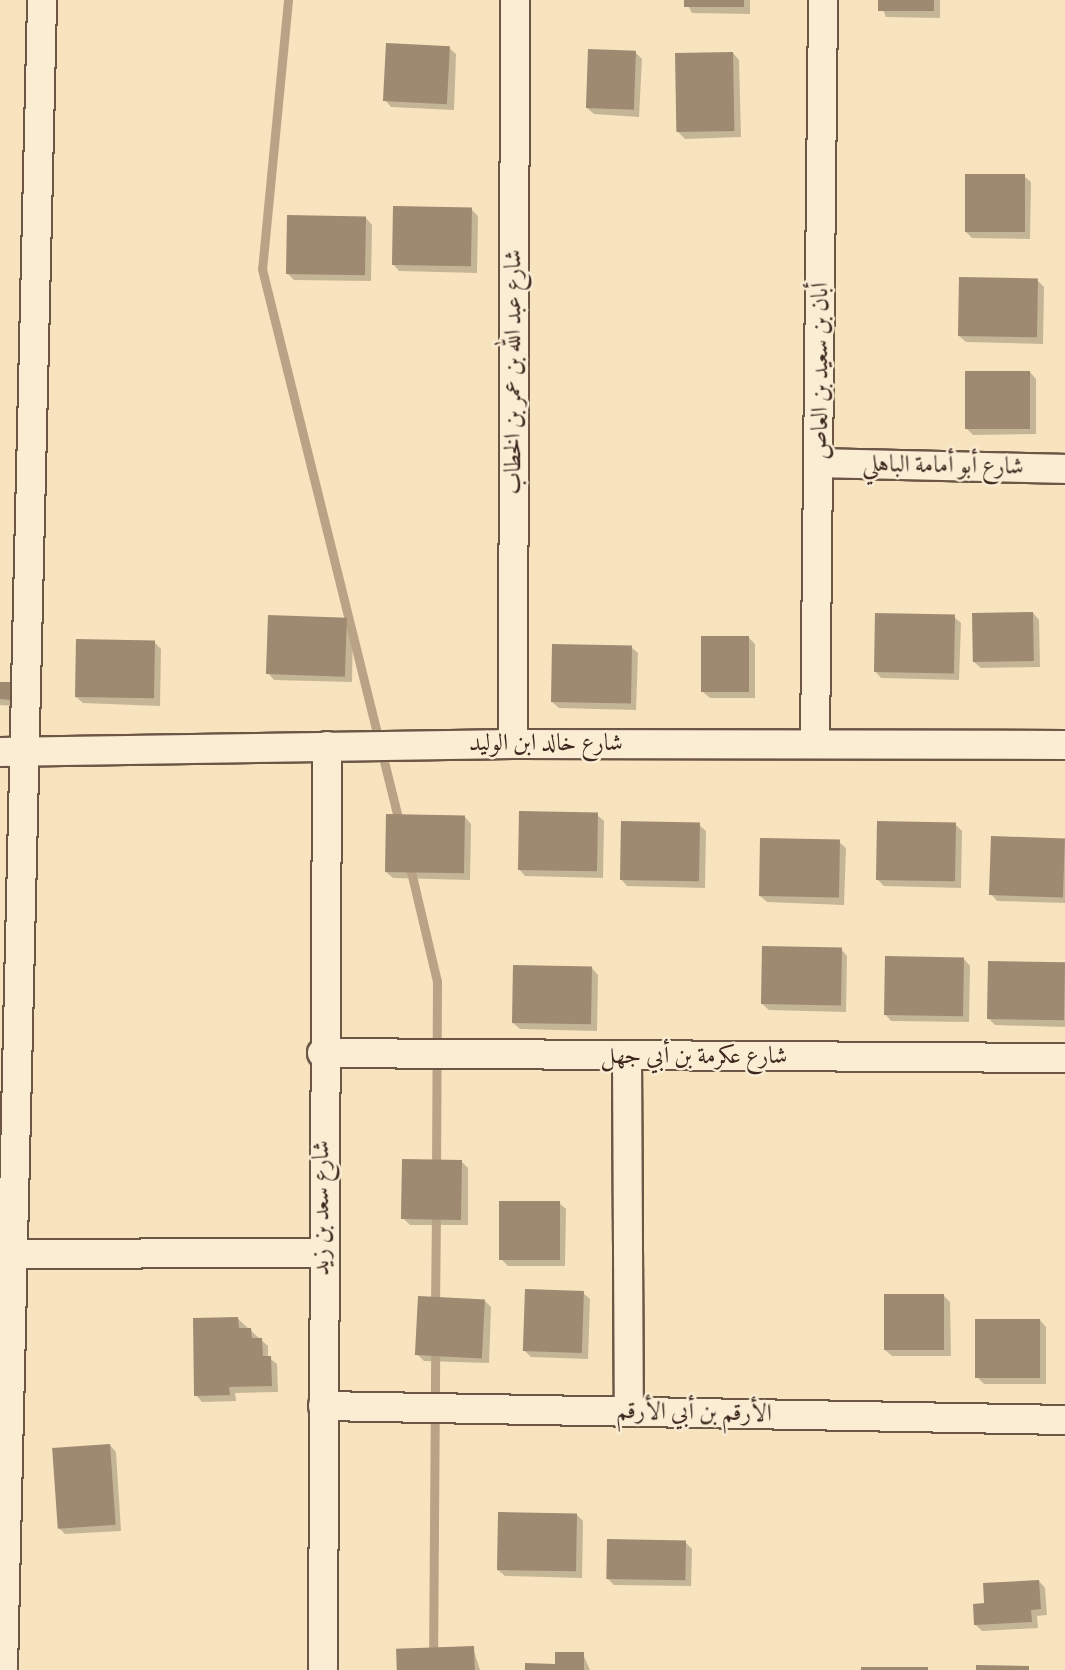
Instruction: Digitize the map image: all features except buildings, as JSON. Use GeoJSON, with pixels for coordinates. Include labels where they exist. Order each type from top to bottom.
{"type":"FeatureCollection","features":[{"type":"Feature","properties":{"kind":"street"},"geometry":{"type":"LineString","coordinates":[[3,1670],[4,1254],[13,752],[42,0]]}},
{"type":"Feature","properties":{"kind":"street","name":"شارع عبد الله بن عمر بن الخطاب"},"geometry":{"type":"LineString","coordinates":[[513,744],[515,0]]}},
{"type":"Feature","properties":{"kind":"street","name":"أبان بن سعيد بن العاص"},"geometry":{"type":"LineString","coordinates":[[815,742],[820,463],[823,0]]}},
{"type":"Feature","properties":{"kind":"street","name":"شارع أبو أمامة الباهلي"},"geometry":{"type":"LineString","coordinates":[[820,463],[1065,469]]}},
{"type":"Feature","properties":{"kind":"street","name":"شارع خالد ابن الوليد"},"geometry":{"type":"LineString","coordinates":[[13,752],[513,744],[815,742],[1065,745]]}},
{"type":"Feature","properties":{"kind":"street","name":"شارع سعد بن زيد"},"geometry":{"type":"LineString","coordinates":[[323,1670],[322,1053],[327,746]]}},
{"type":"Feature","properties":{"kind":"street","name":"شارع عكرمة بن أبي جهل"},"geometry":{"type":"LineString","coordinates":[[322,1053],[627,1057],[1065,1058]]}},
{"type":"Feature","properties":{"kind":"street"},"geometry":{"type":"LineString","coordinates":[[627,1057],[629,1412]]}},
{"type":"Feature","properties":{"kind":"street"},"geometry":{"type":"LineString","coordinates":[[4,1254],[323,1253]]}},
{"type":"Feature","properties":{"kind":"street","name":"الأرقم بن أبي الأرقم"},"geometry":{"type":"LineString","coordinates":[[323,1406],[1065,1420]]}},
{"type":"Feature","properties":{"kind":"waterway"},"geometry":{"type":"LineString","coordinates":[[288,0],[262,269],[400,826]]}},
{"type":"Feature","properties":{"kind":"waterway"},"geometry":{"type":"LineString","coordinates":[[409,863],[437,981],[436,1170]]}},
{"type":"Feature","properties":{"kind":"waterway"},"geometry":{"type":"LineString","coordinates":[[435,1308],[436,1207]]}},
{"type":"Feature","properties":{"kind":"waterway"},"geometry":{"type":"LineString","coordinates":[[433,1670],[435,1345]]}}]}
